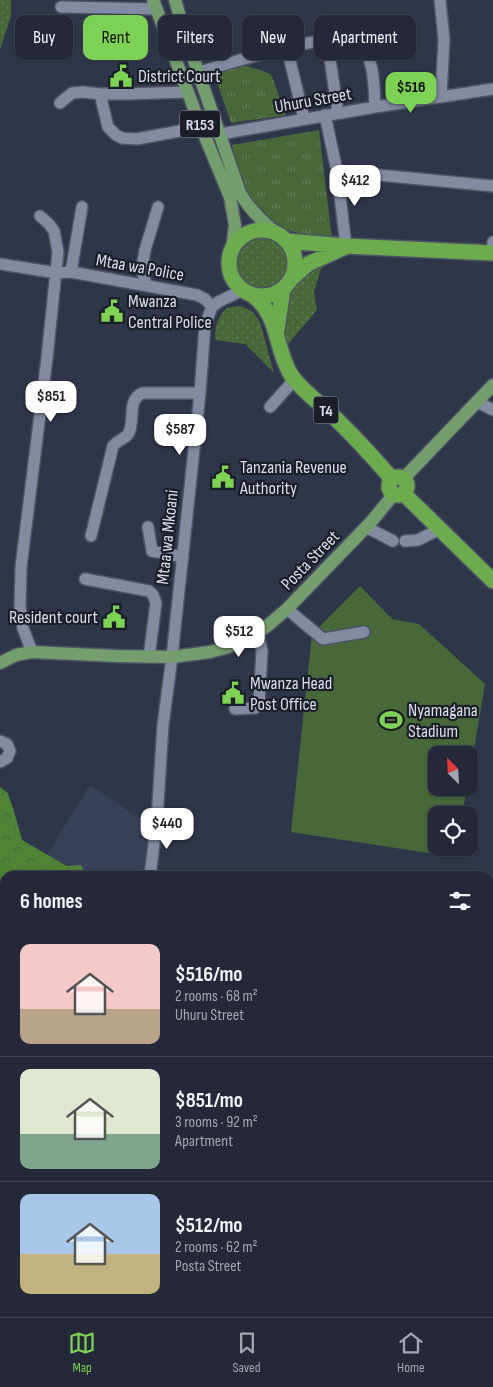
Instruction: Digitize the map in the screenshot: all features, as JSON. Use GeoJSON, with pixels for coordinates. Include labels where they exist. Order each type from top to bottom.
{"type":"FeatureCollection","features":[{"type":"Feature","properties":{"kind":"highway"},"geometry":{"type":"LineString","coordinates":[[346,246],[308,264],[286,285],[272,294],[261,296],[247,292],[235,282],[230,272],[229,260],[232,249],[239,240],[250,233],[262,230],[282,238],[346,246],[493,249]]}},
{"type":"Feature","properties":{"kind":"highway"},"geometry":{"type":"LineString","coordinates":[[282,238],[292,251],[295,262],[294,272],[286,285]]}},
{"type":"Feature","properties":{"kind":"highway","name":"T4"},"geometry":{"type":"LineString","coordinates":[[276,331],[286,285]]}},
{"type":"Feature","properties":{"kind":"highway","name":"T4"},"geometry":{"type":"LineString","coordinates":[[247,292],[264,305],[269,313],[282,356],[295,379],[493,581]]}},
{"type":"Feature","properties":{"kind":"main road","name":"R153"},"geometry":{"type":"LineString","coordinates":[[175,0],[240,193],[248,207],[260,220],[282,238]]}},
{"type":"Feature","properties":{"kind":"main road","name":"R153"},"geometry":{"type":"LineString","coordinates":[[155,5],[201,127],[230,197],[234,210],[235,225],[232,249]]}},
{"type":"Feature","properties":{"kind":"main road","name":"Posta Street"},"geometry":{"type":"LineString","coordinates":[[4,660],[16,655],[32,652],[172,657],[210,652],[248,639],[287,609],[366,527],[398,486],[493,386]]}},
{"type":"Feature","properties":{"kind":"street"},"geometry":{"type":"LineString","coordinates":[[440,0],[444,40],[441,96]]}},
{"type":"Feature","properties":{"kind":"street"},"geometry":{"type":"LineString","coordinates":[[61,7],[155,5]]}},
{"type":"Feature","properties":{"kind":"street"},"geometry":{"type":"LineString","coordinates":[[199,72],[243,60]]}},
{"type":"Feature","properties":{"kind":"street"},"geometry":{"type":"LineString","coordinates":[[290,60],[304,119]]}},
{"type":"Feature","properties":{"kind":"street"},"geometry":{"type":"LineString","coordinates":[[330,60],[338,113]]}},
{"type":"Feature","properties":{"kind":"street"},"geometry":{"type":"LineString","coordinates":[[368,60],[371,67],[375,107]]}},
{"type":"Feature","properties":{"kind":"street","name":"Uhuru Street"},"geometry":{"type":"LineString","coordinates":[[220,134],[324,115],[493,89]]}},
{"type":"Feature","properties":{"kind":"street"},"geometry":{"type":"LineString","coordinates":[[60,103],[72,93],[83,92],[100,94],[188,92]]}},
{"type":"Feature","properties":{"kind":"street"},"geometry":{"type":"LineString","coordinates":[[100,94],[108,127],[122,138],[137,138],[201,127]]}},
{"type":"Feature","properties":{"kind":"street"},"geometry":{"type":"LineString","coordinates":[[324,115],[337,171],[346,246]]}},
{"type":"Feature","properties":{"kind":"street"},"geometry":{"type":"LineString","coordinates":[[337,171],[493,186]]}},
{"type":"Feature","properties":{"kind":"street"},"geometry":{"type":"LineString","coordinates":[[71,272],[82,207]]}},
{"type":"Feature","properties":{"kind":"street"},"geometry":{"type":"LineString","coordinates":[[146,285],[142,268],[145,250],[158,207]]}},
{"type":"Feature","properties":{"kind":"street"},"geometry":{"type":"LineString","coordinates":[[32,652],[23,628],[20,606],[21,567],[58,252],[55,237],[49,224],[40,216]]}},
{"type":"Feature","properties":{"kind":"street","name":"Mtaa wa Police"},"geometry":{"type":"LineString","coordinates":[[0,264],[57,273],[71,272],[197,295],[205,299],[212,307]]}},
{"type":"Feature","properties":{"kind":"street"},"geometry":{"type":"LineString","coordinates":[[212,307],[224,299],[247,292]]}},
{"type":"Feature","properties":{"kind":"street","name":"Mtaa wa Mkoani"},"geometry":{"type":"LineString","coordinates":[[151,871],[157,819],[163,724],[183,557],[200,393],[205,324],[212,307]]}},
{"type":"Feature","properties":{"kind":"street"},"geometry":{"type":"LineString","coordinates":[[270,407],[295,379]]}},
{"type":"Feature","properties":{"kind":"street"},"geometry":{"type":"LineString","coordinates":[[91,536],[113,446],[116,442],[125,438],[130,430],[135,397],[142,393],[200,393]]}},
{"type":"Feature","properties":{"kind":"street"},"geometry":{"type":"LineString","coordinates":[[477,402],[493,410]]}},
{"type":"Feature","properties":{"kind":"street"},"geometry":{"type":"LineString","coordinates":[[366,527],[399,541],[418,540],[440,529]]}},
{"type":"Feature","properties":{"kind":"street"},"geometry":{"type":"LineString","coordinates":[[148,528],[152,551],[183,557]]}},
{"type":"Feature","properties":{"kind":"street"},"geometry":{"type":"LineString","coordinates":[[85,579],[149,591],[153,595],[156,603],[149,657]]}},
{"type":"Feature","properties":{"kind":"street"},"geometry":{"type":"LineString","coordinates":[[287,609],[323,639],[364,632]]}},
{"type":"Feature","properties":{"kind":"street"},"geometry":{"type":"LineString","coordinates":[[235,709],[254,708],[259,705],[262,650],[258,633]]}},
{"type":"Feature","properties":{"kind":"street"},"geometry":{"type":"LineString","coordinates":[[0,741],[7,744],[10,751],[7,758],[0,762]]}},
{"type":"Feature","properties":{"kind":"shaded area"},"geometry":{"type":"Polygon","coordinates":[[[90,785],[148,824],[151,838],[145,871],[87,871],[45,858],[90,785]]]}},
{"type":"Feature","properties":{"kind":"green space"},"geometry":{"type":"Polygon","coordinates":[[[0,0],[11,0],[11,16],[0,50],[0,0]]]}},
{"type":"Feature","properties":{"kind":"green space"},"geometry":{"type":"Polygon","coordinates":[[[244,65],[271,74],[286,115],[231,123],[213,71],[244,65]]]}},
{"type":"Feature","properties":{"kind":"green space"},"geometry":{"type":"Polygon","coordinates":[[[319,130],[332,239],[289,230],[274,223],[262,214],[252,202],[245,187],[232,145],[319,130]]]}},
{"type":"Feature","properties":{"kind":"green space"},"geometry":{"type":"Polygon","coordinates":[[[257,237],[267,237],[281,244],[288,258],[288,268],[281,282],[267,289],[257,289],[247,285],[240,278],[236,268],[236,258],[240,248],[247,241],[257,237]]]}},
{"type":"Feature","properties":{"kind":"green space"},"geometry":{"type":"Polygon","coordinates":[[[333,258],[321,269],[314,292],[317,310],[287,345],[283,342],[283,318],[286,300],[291,289],[307,274],[333,258]]]}},
{"type":"Feature","properties":{"kind":"green space"},"geometry":{"type":"Polygon","coordinates":[[[240,306],[252,312],[260,322],[274,373],[245,344],[215,340],[215,330],[220,316],[226,308],[240,306]]]}},
{"type":"Feature","properties":{"kind":"green space","name":"Nyamagana Stadium"},"geometry":{"type":"Polygon","coordinates":[[[360,586],[392,619],[419,624],[485,684],[474,746],[428,746],[428,796],[466,796],[464,806],[428,806],[428,853],[291,832],[312,634],[360,586]]]}},
{"type":"Feature","properties":{"kind":"green space"},"geometry":{"type":"Polygon","coordinates":[[[0,787],[7,792],[22,840],[67,866],[81,865],[84,871],[21,870],[0,871],[0,787]]]}},
{"type":"Feature","properties":{"kind":"place","name":"District Court"},"geometry":{"type":"Point","coordinates":[121,76]}},
{"type":"Feature","properties":{"kind":"place","name":"Mwanza Central Police"},"geometry":{"type":"Point","coordinates":[112,311]}},
{"type":"Feature","properties":{"kind":"place","name":"Tanzania Revenue Authority"},"geometry":{"type":"Point","coordinates":[223,477]}},
{"type":"Feature","properties":{"kind":"place","name":"Resident court"},"geometry":{"type":"Point","coordinates":[114,617]}},
{"type":"Feature","properties":{"kind":"place","name":"Mwanza Head Post Office"},"geometry":{"type":"Point","coordinates":[233,693]}},
{"type":"Feature","properties":{"kind":"place","name":"Nyamagana Stadium"},"geometry":{"type":"Point","coordinates":[391,720]}}]}
